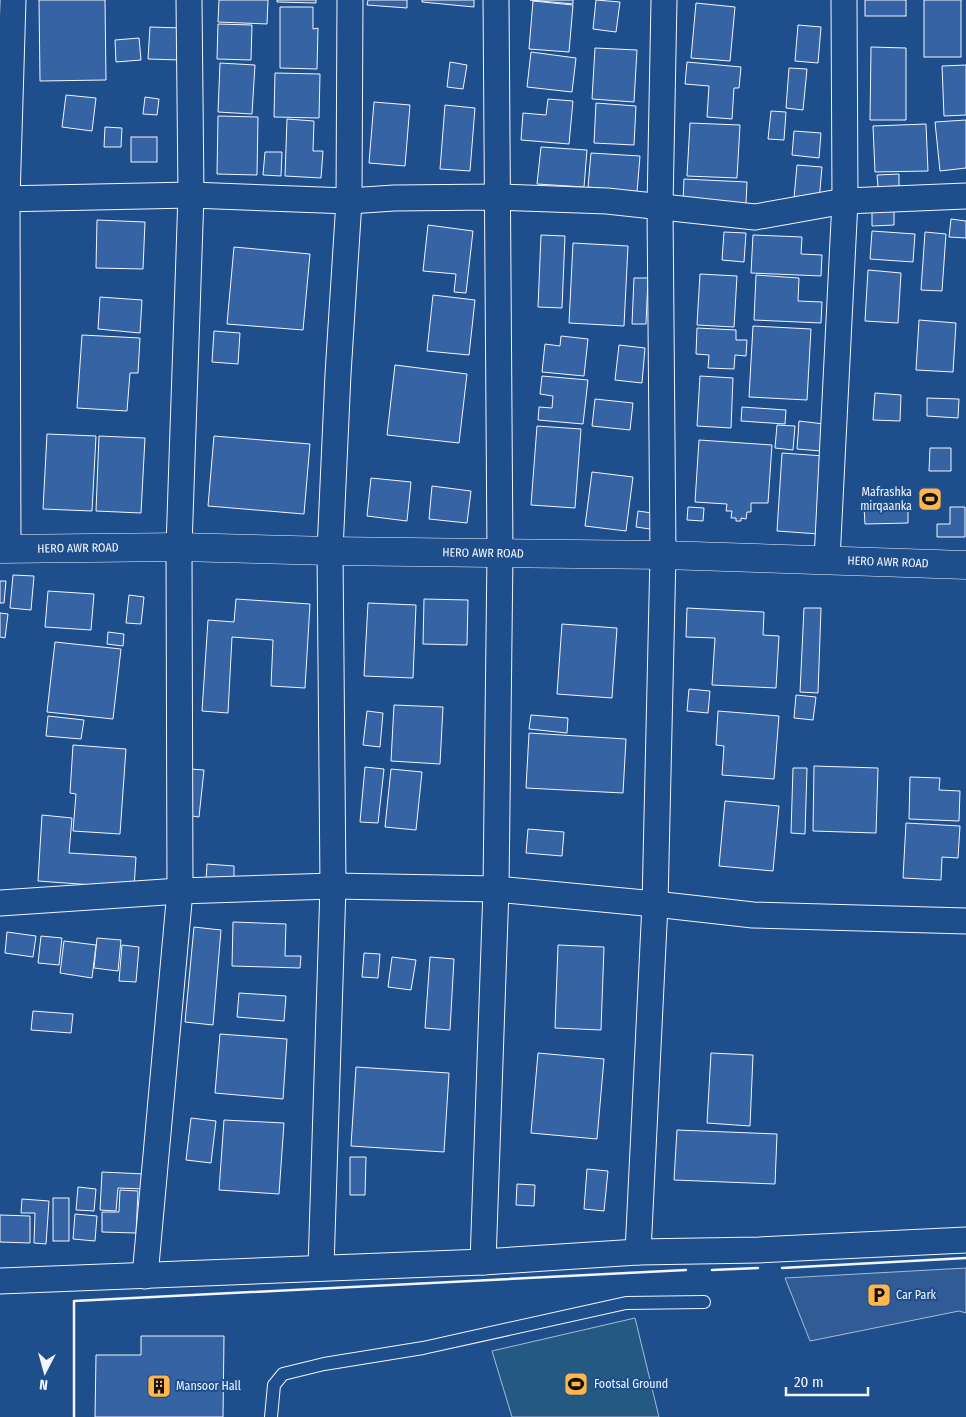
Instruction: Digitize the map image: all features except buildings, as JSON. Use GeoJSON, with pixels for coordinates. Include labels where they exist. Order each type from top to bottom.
{"type":"FeatureCollection","features":[{"type":"Feature","properties":{"kind":"main road","name":"HERO AWR ROAD"},"geometry":{"type":"LineString","coordinates":[[4,549],[179,547],[663,556],[966,565]]}},
{"type":"Feature","properties":{"kind":"street"},"geometry":{"type":"LineString","coordinates":[[4,549],[4,199],[13,0]]}},
{"type":"Feature","properties":{"kind":"street"},"geometry":{"type":"LineString","coordinates":[[145,1276],[180,891],[179,547],[191,195],[188,0]]}},
{"type":"Feature","properties":{"kind":"street"},"geometry":{"type":"LineString","coordinates":[[321,1268],[333,886],[330,551],[338,374],[349,201],[350,0]]}},
{"type":"Feature","properties":{"kind":"street"},"geometry":{"type":"LineString","coordinates":[[483,1262],[496,889],[500,554],[496,0]]}},
{"type":"Feature","properties":{"kind":"street"},"geometry":{"type":"LineString","coordinates":[[638,1252],[654,904],[663,556],[660,207],[664,0]]}},
{"type":"Feature","properties":{"kind":"street"},"geometry":{"type":"LineString","coordinates":[[827,560],[845,200],[844,0]]}},
{"type":"Feature","properties":{"kind":"street"},"geometry":{"type":"LineString","coordinates":[[4,199],[191,195],[349,201],[394,198],[498,197],[607,201],[755,217],[845,200],[966,196]]}},
{"type":"Feature","properties":{"kind":"street"},"geometry":{"type":"LineString","coordinates":[[0,903],[180,891],[333,886],[496,889],[654,904],[754,916],[966,921]]}},
{"type":"Feature","properties":{"kind":"street"},"geometry":{"type":"LineString","coordinates":[[0,1281],[483,1262],[638,1252],[758,1250],[966,1240]]}},
{"type":"Feature","properties":{"kind":"lane"},"geometry":{"type":"LineString","coordinates":[[271,1417],[274,1385],[283,1374],[324,1364],[423,1348],[626,1303],[704,1302]]}},
{"type":"Feature","properties":{"kind":"shaded area","name":"Car Park"},"geometry":{"type":"Polygon","coordinates":[[[966,1268],[966,1313],[959,1311],[810,1341],[785,1278],[966,1268]]]}},
{"type":"Feature","properties":{"kind":"shaded area","name":"Footsal Ground"},"geometry":{"type":"Polygon","coordinates":[[[635,1318],[659,1417],[512,1417],[492,1351],[635,1318]]]}},
{"type":"Feature","properties":{"kind":"wall"},"geometry":{"type":"LineString","coordinates":[[782,1268],[966,1258]]}},
{"type":"Feature","properties":{"kind":"wall"},"geometry":{"type":"LineString","coordinates":[[712,1270],[758,1268]]}},
{"type":"Feature","properties":{"kind":"wall"},"geometry":{"type":"LineString","coordinates":[[74,1417],[74,1301],[686,1270]]}},
{"type":"Feature","properties":{"kind":"place","name":"Mafrashka mirqaanka"},"geometry":{"type":"Point","coordinates":[930,499]}},
{"type":"Feature","properties":{"kind":"place","name":"Car Park"},"geometry":{"type":"Point","coordinates":[879,1295]}},
{"type":"Feature","properties":{"kind":"place","name":"Footsal Ground"},"geometry":{"type":"Point","coordinates":[576,1384]}},
{"type":"Feature","properties":{"kind":"place","name":"Mansoor Hall"},"geometry":{"type":"Point","coordinates":[159,1386]}}]}
